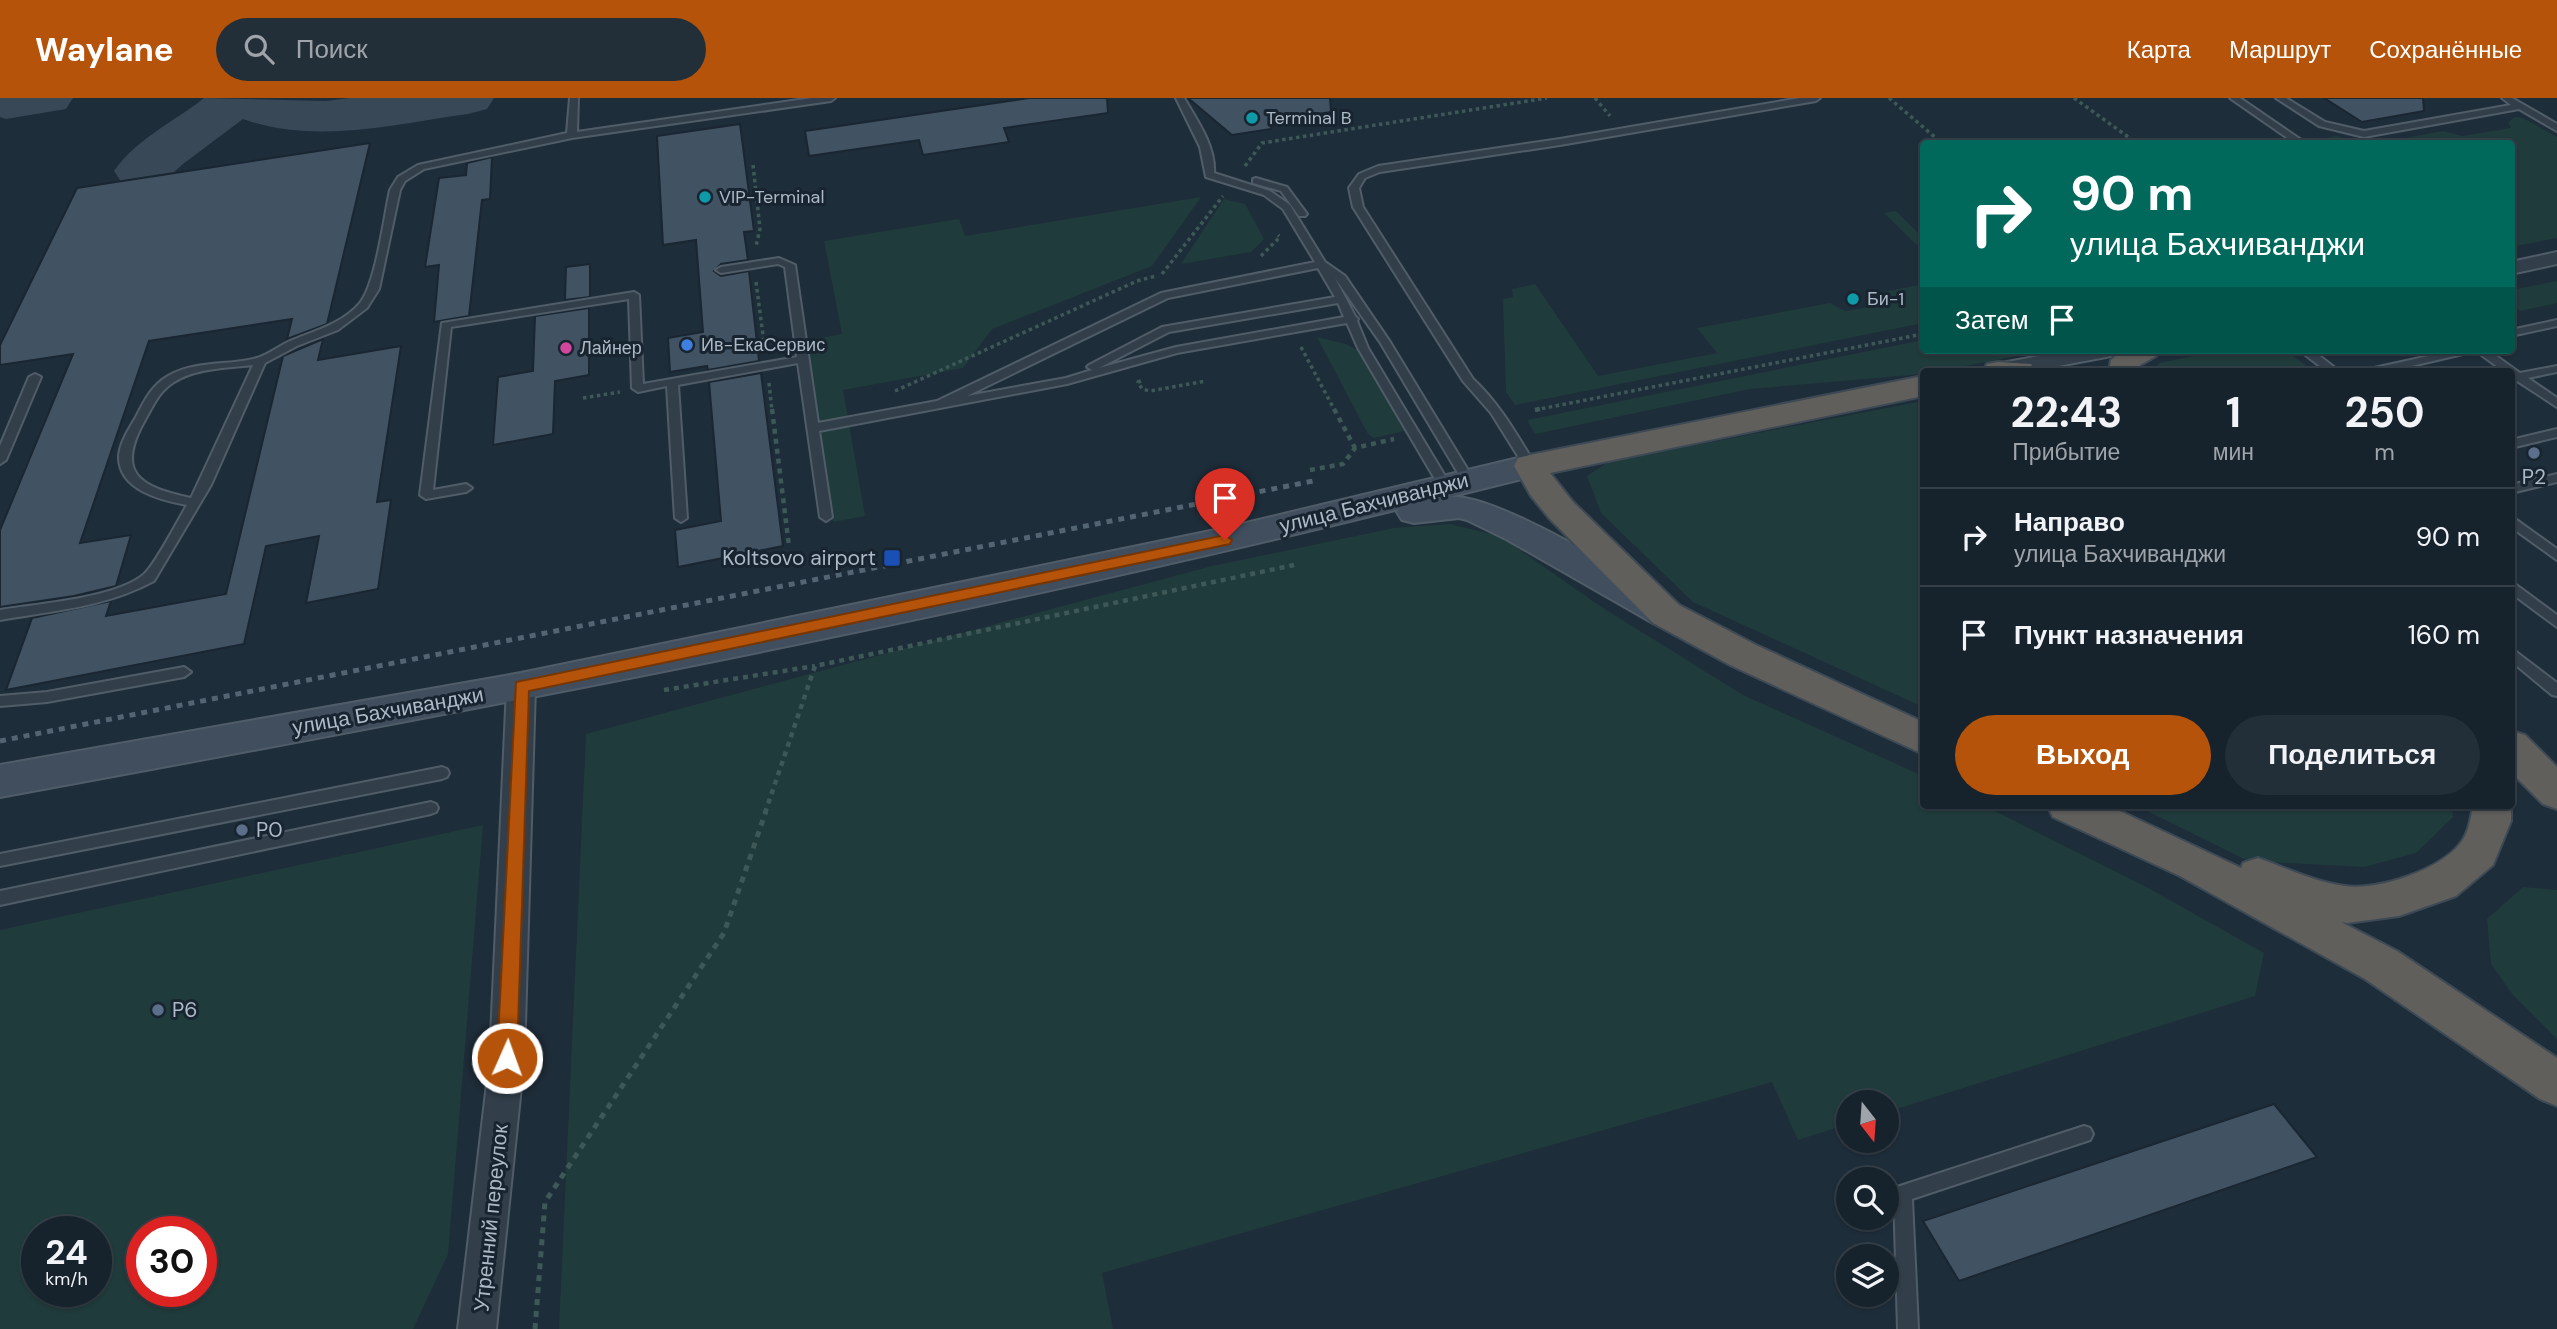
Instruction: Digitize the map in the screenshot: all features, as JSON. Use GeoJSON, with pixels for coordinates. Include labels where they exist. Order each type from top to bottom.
{"type":"FeatureCollection","features":[{"type":"Feature","properties":{"kind":"highway"},"geometry":{"type":"LineString","coordinates":[[2125,368],[2126,360],[2137,354]]}},
{"type":"Feature","properties":{"kind":"highway","name":"улица Бахчиванджи"},"geometry":{"type":"LineString","coordinates":[[1530,466],[1920,387]]}},
{"type":"Feature","properties":{"kind":"highway"},"geometry":{"type":"LineString","coordinates":[[1530,466],[1561,510],[1666,614],[1743,655],[1920,738]]}},
{"type":"Feature","properties":{"kind":"highway"},"geometry":{"type":"LineString","coordinates":[[2515,750],[2557,793]]}},
{"type":"Feature","properties":{"kind":"highway"},"geometry":{"type":"LineString","coordinates":[[2076,809],[2195,864],[2381,965],[2557,1084]]}},
{"type":"Feature","properties":{"kind":"highway"},"geometry":{"type":"LineString","coordinates":[[2105,809],[2287,889],[2347,905],[2399,898],[2441,883],[2478,853],[2491,821],[2492,809]]}},
{"type":"Feature","properties":{"kind":"main road","name":"улица Бахчиванджи"},"geometry":{"type":"LineString","coordinates":[[0,781],[521,687],[1225,540],[1324,524],[1457,490],[1530,466]]}},
{"type":"Feature","properties":{"kind":"main road"},"geometry":{"type":"LineString","coordinates":[[1457,490],[1478,512],[1518,531],[1666,614]]}},
{"type":"Feature","properties":{"kind":"main road"},"geometry":{"type":"LineString","coordinates":[[2515,749],[2557,780]]}},
{"type":"Feature","properties":{"kind":"street"},"geometry":{"type":"LineString","coordinates":[[2515,267],[2557,258]]}},
{"type":"Feature","properties":{"kind":"street"},"geometry":{"type":"LineString","coordinates":[[2018,368],[2086,354]]}},
{"type":"Feature","properties":{"kind":"street","name":"Утренний переулок"},"geometry":{"type":"LineString","coordinates":[[477,1329],[507,1058],[521,687]]}},
{"type":"Feature","properties":{"kind":"lane"},"geometry":{"type":"LineString","coordinates":[[572,135],[574,98]]}},
{"type":"Feature","properties":{"kind":"lane"},"geometry":{"type":"LineString","coordinates":[[195,503],[164,496],[139,483],[128,471],[125,456],[132,433],[153,394],[177,376],[212,367],[261,361],[293,344],[334,328],[363,306],[374,289],[395,190],[401,179],[411,171],[572,135],[831,98]]}},
{"type":"Feature","properties":{"kind":"lane"},"geometry":{"type":"LineString","coordinates":[[1180,98],[1198,132],[1210,171],[1267,193],[1287,207],[1353,319],[1363,348],[1457,490]]}},
{"type":"Feature","properties":{"kind":"lane"},"geometry":{"type":"LineString","coordinates":[[1530,466],[1489,402],[1469,381],[1358,207],[1354,188],[1362,176],[1378,169],[1560,142],[1816,98]]}},
{"type":"Feature","properties":{"kind":"lane"},"geometry":{"type":"LineString","coordinates":[[2234,98],[2297,140]]}},
{"type":"Feature","properties":{"kind":"lane"},"geometry":{"type":"LineString","coordinates":[[2280,98],[2322,124],[2364,134],[2521,106]]}},
{"type":"Feature","properties":{"kind":"lane"},"geometry":{"type":"LineString","coordinates":[[2506,98],[2557,128]]}},
{"type":"Feature","properties":{"kind":"lane"},"geometry":{"type":"LineString","coordinates":[[1234,180],[1284,189],[1385,342],[1457,490]]}},
{"type":"Feature","properties":{"kind":"lane"},"geometry":{"type":"LineString","coordinates":[[720,270],[779,261],[788,262],[791,267],[826,517]]}},
{"type":"Feature","properties":{"kind":"lane"},"geometry":{"type":"LineString","coordinates":[[941,404],[1165,295],[1322,264],[1341,278]]}},
{"type":"Feature","properties":{"kind":"lane"},"geometry":{"type":"LineString","coordinates":[[466,488],[426,495],[446,325],[634,295],[638,388],[804,359]]}},
{"type":"Feature","properties":{"kind":"lane"},"geometry":{"type":"LineString","coordinates":[[1067,381],[1166,329],[1342,299]]}},
{"type":"Feature","properties":{"kind":"lane"},"geometry":{"type":"LineString","coordinates":[[813,428],[1067,381],[1177,350],[1353,319]]}},
{"type":"Feature","properties":{"kind":"lane"},"geometry":{"type":"LineString","coordinates":[[2515,331],[2557,323]]}},
{"type":"Feature","properties":{"kind":"lane"},"geometry":{"type":"LineString","coordinates":[[2310,354],[2329,368]]}},
{"type":"Feature","properties":{"kind":"lane"},"geometry":{"type":"LineString","coordinates":[[2397,368],[2455,354]]}},
{"type":"Feature","properties":{"kind":"lane"},"geometry":{"type":"LineString","coordinates":[[2487,354],[2506,368]]}},
{"type":"Feature","properties":{"kind":"lane"},"geometry":{"type":"LineString","coordinates":[[0,629],[3,615],[135,587],[149,578],[205,485],[261,361]]}},
{"type":"Feature","properties":{"kind":"lane"},"geometry":{"type":"LineString","coordinates":[[2515,373],[2557,369]]}},
{"type":"Feature","properties":{"kind":"lane"},"geometry":{"type":"LineString","coordinates":[[2515,374],[2557,403]]}},
{"type":"Feature","properties":{"kind":"lane"},"geometry":{"type":"LineString","coordinates":[[0,460],[35,377]]}},
{"type":"Feature","properties":{"kind":"lane"},"geometry":{"type":"LineString","coordinates":[[672,382],[681,518]]}},
{"type":"Feature","properties":{"kind":"lane"},"geometry":{"type":"LineString","coordinates":[[2515,443],[2557,433]]}},
{"type":"Feature","properties":{"kind":"lane"},"geometry":{"type":"LineString","coordinates":[[2515,488],[2557,478]]}},
{"type":"Feature","properties":{"kind":"lane"},"geometry":{"type":"LineString","coordinates":[[2515,523],[2557,556]]}},
{"type":"Feature","properties":{"kind":"lane"},"geometry":{"type":"LineString","coordinates":[[2542,544],[2557,540]]}},
{"type":"Feature","properties":{"kind":"lane"},"geometry":{"type":"LineString","coordinates":[[2515,589],[2557,622]]}},
{"type":"Feature","properties":{"kind":"lane"},"geometry":{"type":"LineString","coordinates":[[2515,656],[2557,691]]}},
{"type":"Feature","properties":{"kind":"lane"},"geometry":{"type":"LineString","coordinates":[[0,701],[47,697],[184,671]]}},
{"type":"Feature","properties":{"kind":"lane"},"geometry":{"type":"LineString","coordinates":[[0,860],[442,773]]}},
{"type":"Feature","properties":{"kind":"lane"},"geometry":{"type":"LineString","coordinates":[[0,898],[431,808]]}},
{"type":"Feature","properties":{"kind":"lane"},"geometry":{"type":"LineString","coordinates":[[1908,1329],[1903,1193],[2084,1134]]}},
{"type":"Feature","properties":{"kind":"path"},"geometry":{"type":"LineString","coordinates":[[886,395],[1137,281],[1162,274],[1262,143],[1547,98]]}},
{"type":"Feature","properties":{"kind":"path"},"geometry":{"type":"LineString","coordinates":[[1595,98],[1614,120]]}},
{"type":"Feature","properties":{"kind":"path"},"geometry":{"type":"LineString","coordinates":[[1889,98],[1938,140]]}},
{"type":"Feature","properties":{"kind":"path"},"geometry":{"type":"LineString","coordinates":[[2074,98],[2132,140]]}},
{"type":"Feature","properties":{"kind":"path"},"geometry":{"type":"LineString","coordinates":[[1263,256],[1280,237],[1273,225]]}},
{"type":"Feature","properties":{"kind":"path"},"geometry":{"type":"LineString","coordinates":[[1535,410],[1920,335]]}},
{"type":"Feature","properties":{"kind":"path"},"geometry":{"type":"LineString","coordinates":[[1294,345],[1302,347],[1355,448]]}},
{"type":"Feature","properties":{"kind":"path"},"geometry":{"type":"LineString","coordinates":[[1150,391],[1206,381]]}},
{"type":"Feature","properties":{"kind":"path"},"geometry":{"type":"LineString","coordinates":[[1310,470],[1343,464],[1355,448],[1405,436]]}},
{"type":"Feature","properties":{"kind":"path"},"geometry":{"type":"LineString","coordinates":[[535,1329],[545,1202],[724,933],[815,666],[1294,565]]}},
{"type":"Feature","properties":{"kind":"green space"},"geometry":{"type":"Polygon","coordinates":[[[2514,117],[2523,118],[2557,137],[2557,238],[2515,246],[2515,140],[2394,140],[2443,131],[2462,136],[2511,128],[2508,123],[2514,117]]]}},
{"type":"Feature","properties":{"kind":"green space"},"geometry":{"type":"Polygon","coordinates":[[[2336,136],[2350,140],[2316,140],[2336,136]]]}},
{"type":"Feature","properties":{"kind":"green space"},"geometry":{"type":"Polygon","coordinates":[[[1201,197],[1152,266],[992,329],[963,368],[843,390],[865,516],[833,522],[805,341],[842,334],[824,241],[959,219],[965,236],[1201,197]]]}},
{"type":"Feature","properties":{"kind":"green space"},"geometry":{"type":"Polygon","coordinates":[[[1224,199],[1245,204],[1264,239],[1251,252],[1181,264],[1224,199]]]}},
{"type":"Feature","properties":{"kind":"green space"},"geometry":{"type":"Polygon","coordinates":[[[1896,211],[1920,235],[1920,248],[1884,213],[1896,211]]]}},
{"type":"Feature","properties":{"kind":"green space"},"geometry":{"type":"Polygon","coordinates":[[[2557,281],[2557,303],[2520,311],[2515,307],[2515,289],[2557,281]]]}},
{"type":"Feature","properties":{"kind":"green space"},"geometry":{"type":"Polygon","coordinates":[[[1535,284],[1598,376],[1717,353],[1697,328],[1830,303],[1845,311],[1875,306],[1878,301],[1875,294],[1920,285],[1920,324],[1515,405],[1506,392],[1503,299],[1513,297],[1512,289],[1535,284]]]}},
{"type":"Feature","properties":{"kind":"green space"},"geometry":{"type":"Polygon","coordinates":[[[1317,337],[1346,344],[1359,351],[1404,431],[1374,438],[1368,434],[1317,337]]]}},
{"type":"Feature","properties":{"kind":"green space"},"geometry":{"type":"Polygon","coordinates":[[[1920,341],[1920,354],[2027,354],[1955,368],[1920,368],[1920,374],[1750,389],[1535,434],[1527,420],[1920,341]]]}},
{"type":"Feature","properties":{"kind":"green space"},"geometry":{"type":"Polygon","coordinates":[[[2203,354],[2290,354],[2308,367],[2156,368],[2159,363],[2203,354]]]}},
{"type":"Feature","properties":{"kind":"green space"},"geometry":{"type":"Polygon","coordinates":[[[1920,402],[1920,706],[1693,602],[1601,513],[1587,476],[1608,462],[1920,402]]]}},
{"type":"Feature","properties":{"kind":"green space"},"geometry":{"type":"Polygon","coordinates":[[[1449,524],[1500,536],[1600,606],[1743,695],[1920,775],[1920,809],[1991,809],[2150,889],[2264,953],[2255,996],[1899,1108],[1899,1090],[1836,1090],[1836,1128],[1798,1140],[1772,1082],[1102,1273],[1113,1329],[559,1329],[586,734],[1212,566],[1394,528],[1449,524]]]}},
{"type":"Feature","properties":{"kind":"green space"},"geometry":{"type":"Polygon","coordinates":[[[2143,809],[2452,809],[2453,817],[2416,853],[2364,867],[2248,861],[2143,809]]]}},
{"type":"Feature","properties":{"kind":"green space"},"geometry":{"type":"Polygon","coordinates":[[[483,825],[448,1254],[413,1329],[0,1329],[0,930],[483,825]]]}},
{"type":"Feature","properties":{"kind":"green space"},"geometry":{"type":"Polygon","coordinates":[[[2523,887],[2557,890],[2557,1039],[2513,995],[2491,964],[2487,919],[2523,887]]]}},
{"type":"Feature","properties":{"kind":"building"},"geometry":{"type":"Polygon","coordinates":[[[1029,98],[1107,98],[1108,113],[1004,128],[1009,142],[923,155],[919,140],[809,156],[805,131],[1029,98]]]}},
{"type":"Feature","properties":{"kind":"building","name":"Terminal B"},"geometry":{"type":"Polygon","coordinates":[[[1188,98],[1330,98],[1331,112],[1272,121],[1271,129],[1232,135],[1188,98]]]}},
{"type":"Feature","properties":{"kind":"building"},"geometry":{"type":"Polygon","coordinates":[[[2324,98],[2423,98],[2424,111],[2362,122],[2324,98]]]}},
{"type":"Feature","properties":{"kind":"building"},"geometry":{"type":"Polygon","coordinates":[[[740,124],[754,231],[744,232],[748,260],[721,264],[714,271],[721,276],[749,271],[759,361],[708,370],[707,366],[670,372],[668,338],[703,332],[696,240],[663,245],[657,136],[740,124]]]}},
{"type":"Feature","properties":{"kind":"building"},"geometry":{"type":"Polygon","coordinates":[[[370,143],[327,324],[287,339],[292,319],[149,341],[80,543],[131,535],[116,586],[74,596],[0,607],[0,530],[73,354],[0,365],[0,345],[77,188],[370,143]]]}},
{"type":"Feature","properties":{"kind":"building"},"geometry":{"type":"Polygon","coordinates":[[[492,157],[490,199],[482,200],[469,316],[434,322],[439,265],[425,267],[439,178],[466,175],[467,163],[492,157]]]}},
{"type":"Feature","properties":{"kind":"building"},"geometry":{"type":"Polygon","coordinates":[[[590,264],[590,297],[565,300],[566,267],[590,264]]]}},
{"type":"Feature","properties":{"kind":"building"},"geometry":{"type":"Polygon","coordinates":[[[589,308],[589,375],[555,381],[553,434],[493,445],[498,377],[533,371],[535,316],[589,308]]]}},
{"type":"Feature","properties":{"kind":"building"},"geometry":{"type":"Polygon","coordinates":[[[323,339],[318,360],[401,346],[377,502],[391,500],[378,589],[306,603],[319,536],[266,546],[244,644],[6,690],[32,618],[111,601],[106,616],[226,594],[283,356],[323,339]]]}},
{"type":"Feature","properties":{"kind":"building"},"geometry":{"type":"Polygon","coordinates":[[[761,373],[783,546],[678,567],[675,530],[721,521],[709,382],[761,373]]]}},
{"type":"Feature","properties":{"kind":"building"},"geometry":{"type":"Polygon","coordinates":[[[2274,1104],[2317,1157],[1959,1281],[1923,1221],[2274,1104]]]}},
{"type":"Feature","properties":{"kind":"taxiway"},"geometry":{"type":"LineString","coordinates":[[6,103],[47,98]]}},
{"type":"Feature","properties":{"kind":"taxiway"},"geometry":{"type":"LineString","coordinates":[[243,98],[262,108],[283,114],[326,117],[468,98]]}},
{"type":"Feature","properties":{"kind":"taxiway"},"geometry":{"type":"LineString","coordinates":[[142,171],[163,152],[232,101]]}},
{"type":"Feature","properties":{"kind":"railway"},"geometry":{"type":"LineString","coordinates":[[0,741],[1313,481]]}},
{"type":"Feature","properties":{"kind":"place","name":"Terminal B"},"geometry":{"type":"Point","coordinates":[1252,118]}},
{"type":"Feature","properties":{"kind":"place","name":"VIP-Terminal"},"geometry":{"type":"Point","coordinates":[705,197]}},
{"type":"Feature","properties":{"kind":"place","name":"Би-1"},"geometry":{"type":"Point","coordinates":[1853,299]}},
{"type":"Feature","properties":{"kind":"place","name":"Ив-ЕкаСервис"},"geometry":{"type":"Point","coordinates":[687,345]}},
{"type":"Feature","properties":{"kind":"place","name":"Лайнер"},"geometry":{"type":"Point","coordinates":[566,348]}},
{"type":"Feature","properties":{"kind":"place","name":"P2"},"geometry":{"type":"Point","coordinates":[2534,453]}},
{"type":"Feature","properties":{"kind":"place","name":"Koltsovo airport"},"geometry":{"type":"Point","coordinates":[892,558]}},
{"type":"Feature","properties":{"kind":"place","name":"P0"},"geometry":{"type":"Point","coordinates":[242,830]}},
{"type":"Feature","properties":{"kind":"place","name":"P6"},"geometry":{"type":"Point","coordinates":[158,1010]}},
{"type":"Feature","properties":{"kind":"route"},"geometry":{"type":"LineString","coordinates":[[507,1058],[521,687],[1225,540]]}}]}
